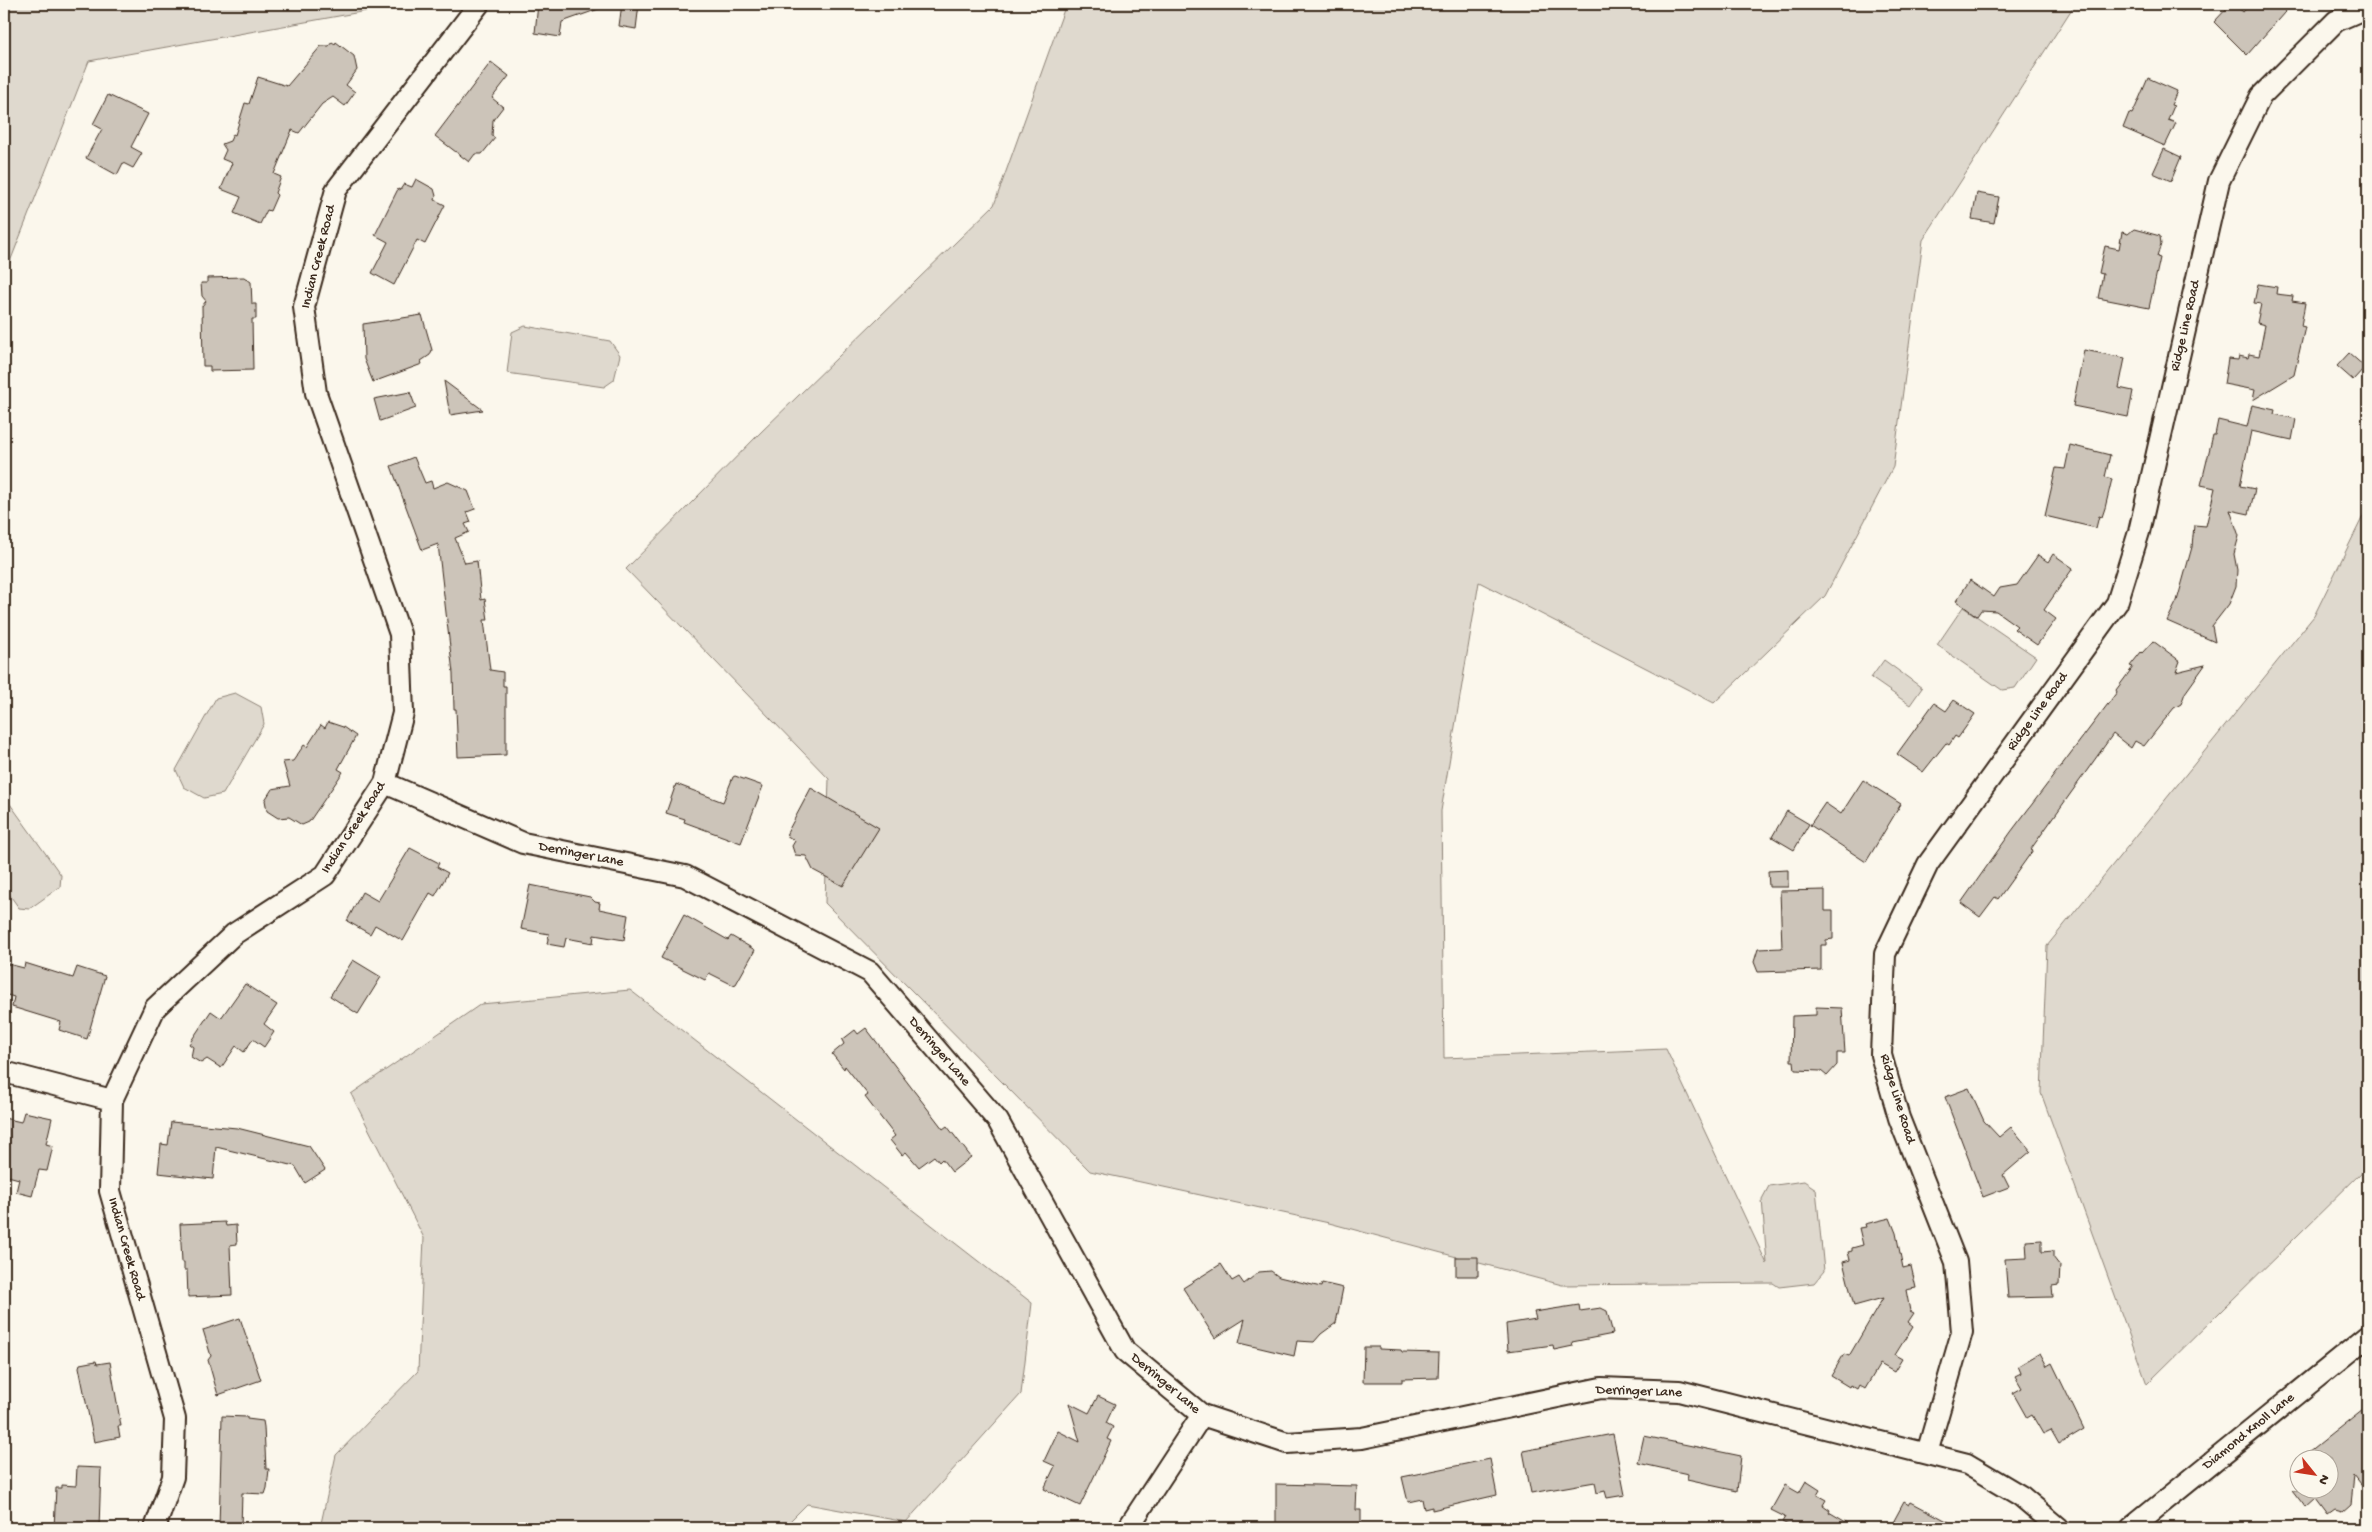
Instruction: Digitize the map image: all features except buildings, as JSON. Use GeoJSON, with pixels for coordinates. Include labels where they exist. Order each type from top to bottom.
{"type":"FeatureCollection","features":[{"type":"Feature","properties":{"kind":"street","name":"Indian Creek Road"},"geometry":{"type":"LineString","coordinates":[[156,1528],[173,1478],[175,1419],[110,1190],[112,1100],[154,1008],[234,934],[325,875],[385,783],[403,713],[400,634],[316,393],[304,307],[336,190],[479,4]]}},
{"type":"Feature","properties":{"kind":"street","name":"Ridge Line Road"},"geometry":{"type":"LineString","coordinates":[[1927,1453],[1962,1332],[1956,1262],[1899,1118],[1881,1055],[1885,954],[1928,864],[2117,603],[2139,532],[2219,181],[2261,96],[2336,21],[2368,7]]}},
{"type":"Feature","properties":{"kind":"street","name":"Derringer Lane"},"geometry":{"type":"LineString","coordinates":[[385,783],[523,843],[685,876],[870,972],[998,1121],[1125,1351],[1202,1415],[1287,1442],[1362,1438],[1601,1388],[1679,1391],[1967,1464],[2021,1496],[2058,1528]]}},
{"type":"Feature","properties":{"kind":"street"},"geometry":{"type":"LineString","coordinates":[[4,1072],[112,1100]]}},
{"type":"Feature","properties":{"kind":"street","name":"Diamond Knoll Lane"},"geometry":{"type":"LineString","coordinates":[[2131,1528],[2368,1336]]}},
{"type":"Feature","properties":{"kind":"street"},"geometry":{"type":"LineString","coordinates":[[1128,1528],[1202,1415]]}},
{"type":"Feature","properties":{"kind":"shaded area"},"geometry":{"type":"Polygon","coordinates":[[[4,4],[384,4],[383,8],[89,61],[4,277],[4,4]]]}},
{"type":"Feature","properties":{"kind":"shaded area"},"geometry":{"type":"Polygon","coordinates":[[[1066,4],[2075,4],[1923,240],[1893,467],[1825,596],[1714,703],[1479,582],[1441,811],[1444,1058],[1666,1049],[1767,1264],[1762,1199],[1769,1186],[1804,1181],[1816,1189],[1824,1271],[1814,1283],[1779,1287],[1773,1283],[1562,1285],[1329,1223],[1090,1171],[825,903],[829,779],[626,569],[760,433],[994,205],[1066,4]]]}},
{"type":"Feature","properties":{"kind":"shaded area"},"geometry":{"type":"Polygon","coordinates":[[[525,326],[610,341],[620,355],[614,380],[604,387],[507,373],[512,332],[525,326]]]}},
{"type":"Feature","properties":{"kind":"shaded area"},"geometry":{"type":"Polygon","coordinates":[[[2368,506],[2368,1166],[2147,1384],[2041,1093],[2047,946],[2314,616],[2368,506]]]}},
{"type":"Feature","properties":{"kind":"shaded area"},"geometry":{"type":"Polygon","coordinates":[[[1963,607],[2036,657],[2015,688],[2002,690],[1937,645],[1963,607]]]}},
{"type":"Feature","properties":{"kind":"shaded area"},"geometry":{"type":"Polygon","coordinates":[[[1884,660],[1922,688],[1910,705],[1871,678],[1884,660]]]}},
{"type":"Feature","properties":{"kind":"shaded area"},"geometry":{"type":"Polygon","coordinates":[[[235,693],[261,707],[264,724],[223,794],[204,798],[184,787],[176,770],[216,698],[235,693]]]}},
{"type":"Feature","properties":{"kind":"shaded area"},"geometry":{"type":"Polygon","coordinates":[[[4,803],[10,804],[61,875],[60,887],[29,909],[19,908],[4,887],[4,803]]]}},
{"type":"Feature","properties":{"kind":"shaded area"},"geometry":{"type":"Polygon","coordinates":[[[630,990],[1032,1303],[1021,1394],[906,1522],[807,1504],[783,1528],[320,1528],[336,1455],[418,1371],[424,1238],[351,1094],[481,1004],[630,990]]]}}]}
